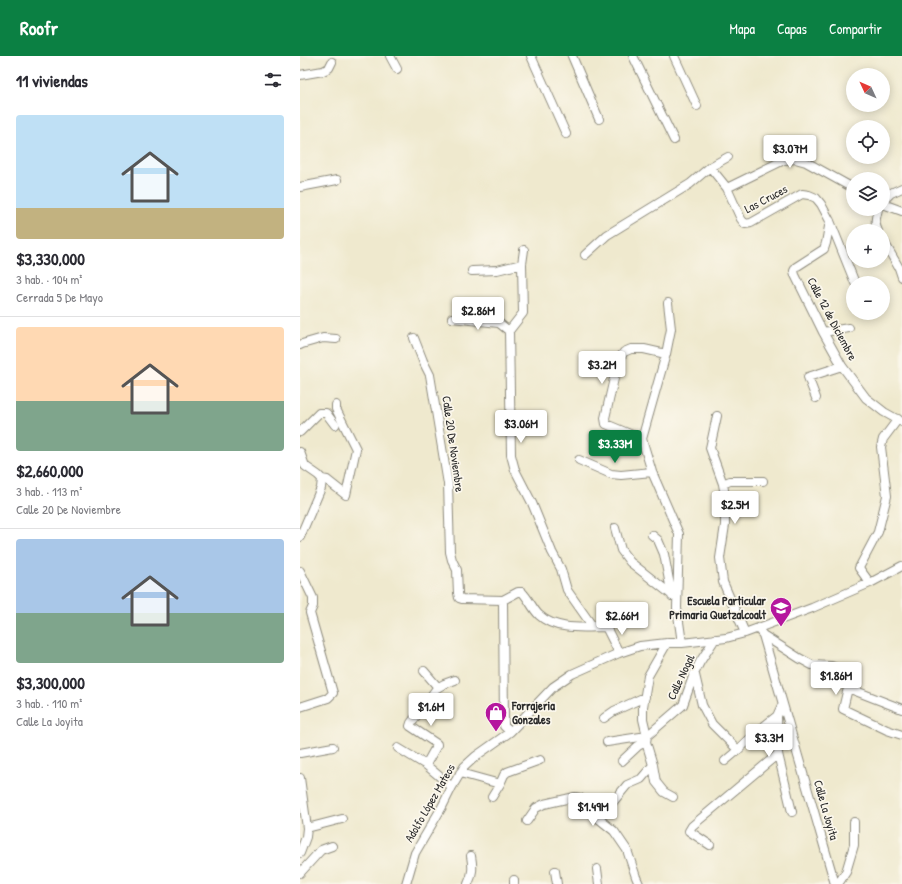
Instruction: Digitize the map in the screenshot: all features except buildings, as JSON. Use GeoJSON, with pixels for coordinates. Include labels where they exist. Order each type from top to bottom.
{"type":"FeatureCollection","features":[{"type":"Feature","properties":{"kind":"street"},"geometry":{"type":"LineString","coordinates":[[390,56],[397,69]]}},
{"type":"Feature","properties":{"kind":"street"},"geometry":{"type":"LineString","coordinates":[[532,56],[566,134]]}},
{"type":"Feature","properties":{"kind":"street"},"geometry":{"type":"LineString","coordinates":[[572,56],[599,119]]}},
{"type":"Feature","properties":{"kind":"street"},"geometry":{"type":"LineString","coordinates":[[633,56],[674,140]]}},
{"type":"Feature","properties":{"kind":"street"},"geometry":{"type":"LineString","coordinates":[[674,56],[697,106]]}},
{"type":"Feature","properties":{"kind":"street"},"geometry":{"type":"LineString","coordinates":[[300,75],[323,71],[328,68],[332,62]]}},
{"type":"Feature","properties":{"kind":"street"},"geometry":{"type":"LineString","coordinates":[[585,255],[607,235],[690,184],[710,167],[728,157]]}},
{"type":"Feature","properties":{"kind":"street"},"geometry":{"type":"LineString","coordinates":[[727,188],[784,160],[795,159],[806,162],[846,184]]}},
{"type":"Feature","properties":{"kind":"street","name":"Las Cruces"},"geometry":{"type":"LineString","coordinates":[[710,167],[727,188],[741,220],[745,224],[751,223],[802,194],[816,198],[830,220]]}},
{"type":"Feature","properties":{"kind":"street"},"geometry":{"type":"LineString","coordinates":[[300,187],[337,180]]}},
{"type":"Feature","properties":{"kind":"street"},"geometry":{"type":"LineString","coordinates":[[890,195],[902,188]]}},
{"type":"Feature","properties":{"kind":"street"},"geometry":{"type":"LineString","coordinates":[[890,206],[902,211]]}},
{"type":"Feature","properties":{"kind":"street"},"geometry":{"type":"LineString","coordinates":[[830,220],[853,276]]}},
{"type":"Feature","properties":{"kind":"street","name":"Calle 12 de Diciembre"},"geometry":{"type":"LineString","coordinates":[[830,220],[824,249],[796,267],[794,271],[795,275],[822,332],[842,366],[866,398],[884,412],[900,420]]}},
{"type":"Feature","properties":{"kind":"street"},"geometry":{"type":"LineString","coordinates":[[524,250],[522,264],[523,313],[509,331],[511,455],[515,470],[532,503],[552,552],[561,569],[567,590],[593,627]]}},
{"type":"Feature","properties":{"kind":"street"},"geometry":{"type":"LineString","coordinates":[[890,252],[899,268],[902,277]]}},
{"type":"Feature","properties":{"kind":"street"},"geometry":{"type":"LineString","coordinates":[[472,271],[497,270],[522,264]]}},
{"type":"Feature","properties":{"kind":"street"},"geometry":{"type":"LineString","coordinates":[[668,303],[671,329],[666,354],[642,439],[652,472],[679,534],[677,608],[682,643]]}},
{"type":"Feature","properties":{"kind":"street"},"geometry":{"type":"LineString","coordinates":[[452,318],[499,324],[509,331]]}},
{"type":"Feature","properties":{"kind":"street","name":"Calle 12 de Diciembre"},"geometry":{"type":"LineString","coordinates":[[822,332],[849,328]]}},
{"type":"Feature","properties":{"kind":"street"},"geometry":{"type":"LineString","coordinates":[[300,345],[323,338],[336,339]]}},
{"type":"Feature","properties":{"kind":"street","name":"Calle 20 De Noviembre"},"geometry":{"type":"LineString","coordinates":[[414,338],[430,375],[448,484],[450,552],[457,570],[459,598],[503,600],[518,592],[522,592],[539,615],[551,623],[568,627],[606,627],[619,653]]}},
{"type":"Feature","properties":{"kind":"street"},"geometry":{"type":"LineString","coordinates":[[642,439],[606,424],[605,418],[618,361],[624,352],[631,349],[644,348],[666,354]]}},
{"type":"Feature","properties":{"kind":"street"},"geometry":{"type":"LineString","coordinates":[[816,398],[808,377],[842,366]]}},
{"type":"Feature","properties":{"kind":"street"},"geometry":{"type":"LineString","coordinates":[[300,452],[303,468],[318,475],[322,479],[327,480],[346,495],[356,449],[336,409],[336,405]]}},
{"type":"Feature","properties":{"kind":"street"},"geometry":{"type":"LineString","coordinates":[[300,432],[319,413],[326,413],[335,425]]}},
{"type":"Feature","properties":{"kind":"street"},"geometry":{"type":"LineString","coordinates":[[717,416],[710,448],[723,484],[725,496],[725,525],[720,558],[723,582],[745,633]]}},
{"type":"Feature","properties":{"kind":"street"},"geometry":{"type":"LineString","coordinates":[[870,583],[858,568],[878,532],[887,496],[881,447],[883,439],[900,420]]}},
{"type":"Feature","properties":{"kind":"street"},"geometry":{"type":"LineString","coordinates":[[579,460],[611,474],[621,476],[652,472]]}},
{"type":"Feature","properties":{"kind":"street"},"geometry":{"type":"LineString","coordinates":[[300,537],[321,488],[322,479]]}},
{"type":"Feature","properties":{"kind":"street"},"geometry":{"type":"LineString","coordinates":[[723,484],[730,481],[763,481]]}},
{"type":"Feature","properties":{"kind":"street"},"geometry":{"type":"LineString","coordinates":[[615,528],[621,550],[630,562],[672,595]]}},
{"type":"Feature","properties":{"kind":"street"},"geometry":{"type":"LineString","coordinates":[[652,535],[658,540],[664,554],[672,595],[677,608]]}},
{"type":"Feature","properties":{"kind":"street","name":"Adolfo López Mateos"},"geometry":{"type":"LineString","coordinates":[[406,884],[415,853],[464,767],[476,756],[510,732],[553,687],[572,674],[619,653],[640,646],[726,638],[745,633],[760,632],[870,583],[902,566]]}},
{"type":"Feature","properties":{"kind":"street"},"geometry":{"type":"LineString","coordinates":[[300,571],[313,598],[313,606],[310,613],[333,693],[328,698],[300,707]]}},
{"type":"Feature","properties":{"kind":"street"},"geometry":{"type":"LineString","coordinates":[[503,600],[504,726],[510,732]]}},
{"type":"Feature","properties":{"kind":"street"},"geometry":{"type":"LineString","coordinates":[[760,632],[812,665],[831,666],[839,669],[844,675],[848,688],[844,709],[886,730],[902,734]]}},
{"type":"Feature","properties":{"kind":"street","name":"Calle La Joyita"},"geometry":{"type":"LineString","coordinates":[[760,632],[835,884]]}},
{"type":"Feature","properties":{"kind":"street","name":"Calle Nogal"},"geometry":{"type":"LineString","coordinates":[[622,761],[684,705],[694,674],[715,639]]}},
{"type":"Feature","properties":{"kind":"street"},"geometry":{"type":"LineString","coordinates":[[667,643],[648,676],[643,707],[643,719],[656,782],[664,792],[672,797]]}},
{"type":"Feature","properties":{"kind":"street"},"geometry":{"type":"LineString","coordinates":[[424,671],[436,684],[437,688]]}},
{"type":"Feature","properties":{"kind":"street"},"geometry":{"type":"LineString","coordinates":[[694,674],[702,705],[712,724],[738,750]]}},
{"type":"Feature","properties":{"kind":"street"},"geometry":{"type":"LineString","coordinates":[[426,765],[437,744],[410,726],[437,688],[455,680]]}},
{"type":"Feature","properties":{"kind":"street"},"geometry":{"type":"LineString","coordinates":[[848,688],[902,709]]}},
{"type":"Feature","properties":{"kind":"street"},"geometry":{"type":"LineString","coordinates":[[604,718],[614,711],[645,697]]}},
{"type":"Feature","properties":{"kind":"street"},"geometry":{"type":"LineString","coordinates":[[782,705],[777,716],[778,754],[792,812]]}},
{"type":"Feature","properties":{"kind":"street"},"geometry":{"type":"LineString","coordinates":[[725,762],[759,730],[777,716]]}},
{"type":"Feature","properties":{"kind":"street"},"geometry":{"type":"LineString","coordinates":[[607,742],[646,739]]}},
{"type":"Feature","properties":{"kind":"street"},"geometry":{"type":"LineString","coordinates":[[300,753],[334,747]]}},
{"type":"Feature","properties":{"kind":"street"},"geometry":{"type":"LineString","coordinates":[[398,748],[426,765],[452,787]]}},
{"type":"Feature","properties":{"kind":"street"},"geometry":{"type":"LineString","coordinates":[[710,845],[689,830],[778,754]]}},
{"type":"Feature","properties":{"kind":"street"},"geometry":{"type":"LineString","coordinates":[[492,797],[504,775],[508,772],[540,760]]}},
{"type":"Feature","properties":{"kind":"street"},"geometry":{"type":"LineString","coordinates":[[599,819],[627,785],[641,779],[653,765]]}},
{"type":"Feature","properties":{"kind":"street"},"geometry":{"type":"LineString","coordinates":[[460,774],[500,784]]}},
{"type":"Feature","properties":{"kind":"street"},"geometry":{"type":"LineString","coordinates":[[300,778],[307,828],[306,837],[300,853]]}},
{"type":"Feature","properties":{"kind":"street"},"geometry":{"type":"LineString","coordinates":[[527,821],[536,808],[544,804],[575,797],[580,798],[599,819],[614,831],[627,850],[639,884]]}},
{"type":"Feature","properties":{"kind":"street"},"geometry":{"type":"LineString","coordinates":[[307,828],[342,819]]}},
{"type":"Feature","properties":{"kind":"street"},"geometry":{"type":"LineString","coordinates":[[838,884],[846,872],[854,845],[854,822]]}},
{"type":"Feature","properties":{"kind":"street"},"geometry":{"type":"LineString","coordinates":[[300,873],[321,850],[332,846]]}},
{"type":"Feature","properties":{"kind":"street"},"geometry":{"type":"LineString","coordinates":[[468,884],[471,878],[471,856]]}},
{"type":"Feature","properties":{"kind":"street"},"geometry":{"type":"LineString","coordinates":[[598,869],[599,884]]}},
{"type":"Feature","properties":{"kind":"street"},"geometry":{"type":"LineString","coordinates":[[555,871],[557,884]]}},
{"type":"Feature","properties":{"kind":"place","name":"Escuela Particular Primaria Quetzalcoalt"},"geometry":{"type":"Point","coordinates":[781,628]}},
{"type":"Feature","properties":{"kind":"place","name":"Forrajeria Gonzales"},"geometry":{"type":"Point","coordinates":[496,732]}}]}
